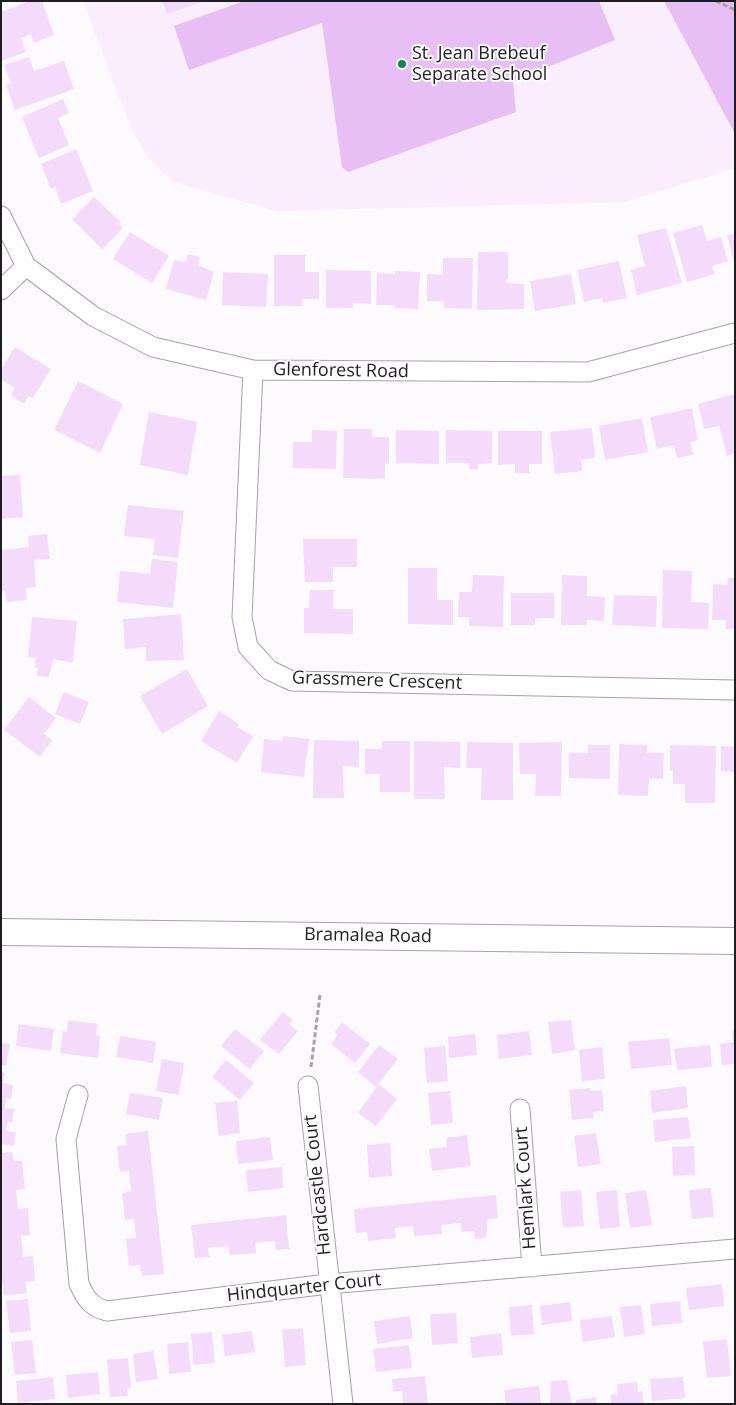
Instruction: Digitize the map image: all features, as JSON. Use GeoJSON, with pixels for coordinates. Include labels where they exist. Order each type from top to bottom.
{"type":"FeatureCollection","features":[{"type":"Feature","properties":{"kind":"main road","name":"Bramalea Road"},"geometry":{"type":"LineString","coordinates":[[1,932],[735,941]]}},
{"type":"Feature","properties":{"kind":"street","name":"Glenforest Road"},"geometry":{"type":"LineString","coordinates":[[1,216],[26,266],[93,316],[153,347],[253,370],[588,372],[735,334]]}},
{"type":"Feature","properties":{"kind":"street"},"geometry":{"type":"LineString","coordinates":[[1,290],[26,266]]}},
{"type":"Feature","properties":{"kind":"street","name":"Grassmere Crescent"},"geometry":{"type":"LineString","coordinates":[[253,370],[242,617],[248,647],[269,670],[292,681],[735,690]]}},
{"type":"Feature","properties":{"kind":"street","name":"Hardcastle Court"},"geometry":{"type":"LineString","coordinates":[[308,1086],[328,1284],[343,1404]]}},
{"type":"Feature","properties":{"kind":"street","name":"Hindquarter Court"},"geometry":{"type":"LineString","coordinates":[[78,1095],[66,1139],[79,1284],[86,1299],[95,1308],[107,1312],[328,1284],[735,1248]]}},
{"type":"Feature","properties":{"kind":"street","name":"Hemlark Court"},"geometry":{"type":"LineString","coordinates":[[520,1109],[532,1267]]}},
{"type":"Feature","properties":{"kind":"path"},"geometry":{"type":"LineString","coordinates":[[716,1],[735,10]]}},
{"type":"Feature","properties":{"kind":"path"},"geometry":{"type":"LineString","coordinates":[[308,1086],[320,995]]}},
{"type":"Feature","properties":{"kind":"shaded area","name":"St. Jean Brebeuf Separate School"},"geometry":{"type":"Polygon","coordinates":[[[83,1],[664,1],[735,134],[735,168],[625,202],[276,211],[173,182],[148,158],[130,126],[83,1]]]}},
{"type":"Feature","properties":{"kind":"shaded area"},"geometry":{"type":"Polygon","coordinates":[[[244,1],[599,1],[615,40],[513,81],[516,112],[348,172],[342,167],[322,23],[189,70],[174,26],[244,1]]]}},
{"type":"Feature","properties":{"kind":"shaded area"},"geometry":{"type":"Polygon","coordinates":[[[664,1],[735,1],[735,134],[664,1]]]}},
{"type":"Feature","properties":{"kind":"building"},"geometry":{"type":"Polygon","coordinates":[[[30,1],[42,1],[54,35],[34,43],[31,34],[21,38],[26,52],[2,61],[1,12],[30,1]]]}},
{"type":"Feature","properties":{"kind":"building"},"geometry":{"type":"Polygon","coordinates":[[[162,1],[202,1],[202,2],[167,14],[162,1]]]}},
{"type":"Feature","properties":{"kind":"building"},"geometry":{"type":"Polygon","coordinates":[[[29,57],[34,71],[64,61],[74,89],[15,110],[6,85],[11,83],[4,65],[29,57]]]}},
{"type":"Feature","properties":{"kind":"building"},"geometry":{"type":"Polygon","coordinates":[[[63,99],[69,113],[58,118],[69,145],[39,158],[22,117],[63,99]]]}},
{"type":"Feature","properties":{"kind":"building"},"geometry":{"type":"Polygon","coordinates":[[[76,149],[93,191],[61,204],[55,187],[51,189],[41,164],[76,149]]]}},
{"type":"Feature","properties":{"kind":"building"},"geometry":{"type":"Polygon","coordinates":[[[94,197],[121,222],[119,224],[123,228],[102,249],[72,219],[94,197]]]}},
{"type":"Feature","properties":{"kind":"building"},"geometry":{"type":"Polygon","coordinates":[[[702,225],[707,241],[721,237],[728,261],[712,266],[715,274],[687,282],[673,233],[702,225]]]}},
{"type":"Feature","properties":{"kind":"building"},"geometry":{"type":"Polygon","coordinates":[[[666,228],[682,283],[637,295],[631,270],[645,266],[637,235],[666,228]]]}},
{"type":"Feature","properties":{"kind":"building"},"geometry":{"type":"Polygon","coordinates":[[[130,232],[169,256],[152,283],[113,259],[130,232]]]}},
{"type":"Feature","properties":{"kind":"building"},"geometry":{"type":"Polygon","coordinates":[[[735,234],[735,262],[734,262],[727,235],[735,234]]]}},
{"type":"Feature","properties":{"kind":"building"},"geometry":{"type":"Polygon","coordinates":[[[478,252],[508,252],[508,279],[506,279],[506,283],[524,284],[524,309],[477,310],[478,252]]]}},
{"type":"Feature","properties":{"kind":"building"},"geometry":{"type":"Polygon","coordinates":[[[188,254],[200,257],[198,265],[214,272],[206,300],[166,289],[174,260],[186,262],[188,254]]]}},
{"type":"Feature","properties":{"kind":"building"},"geometry":{"type":"Polygon","coordinates":[[[274,255],[305,255],[305,272],[319,272],[319,299],[302,299],[302,306],[274,306],[274,255]]]}},
{"type":"Feature","properties":{"kind":"building"},"geometry":{"type":"Polygon","coordinates":[[[443,258],[473,258],[472,309],[444,308],[444,301],[427,301],[427,274],[443,275],[443,258]]]}},
{"type":"Feature","properties":{"kind":"building"},"geometry":{"type":"Polygon","coordinates":[[[619,261],[627,298],[603,303],[602,298],[584,302],[577,270],[619,261]]]}},
{"type":"Feature","properties":{"kind":"building"},"geometry":{"type":"Polygon","coordinates":[[[326,270],[371,271],[371,304],[353,303],[353,308],[326,308],[326,270]]]}},
{"type":"Feature","properties":{"kind":"building"},"geometry":{"type":"Polygon","coordinates":[[[395,271],[420,272],[418,309],[395,308],[395,305],[376,305],[377,273],[395,274],[395,271]]]}},
{"type":"Feature","properties":{"kind":"building"},"geometry":{"type":"Polygon","coordinates":[[[223,272],[268,274],[266,307],[222,305],[223,272]]]}},
{"type":"Feature","properties":{"kind":"building"},"geometry":{"type":"Polygon","coordinates":[[[571,274],[576,304],[535,311],[530,281],[571,274]]]}},
{"type":"Feature","properties":{"kind":"building"},"geometry":{"type":"Polygon","coordinates":[[[15,347],[51,369],[33,398],[29,396],[24,404],[11,395],[15,388],[1,379],[1,370],[15,347]]]}},
{"type":"Feature","properties":{"kind":"building"},"geometry":{"type":"Polygon","coordinates":[[[78,381],[123,404],[100,453],[54,430],[78,381]]]}},
{"type":"Feature","properties":{"kind":"building"},"geometry":{"type":"Polygon","coordinates":[[[735,394],[735,453],[727,456],[719,426],[704,429],[698,404],[735,394]]]}},
{"type":"Feature","properties":{"kind":"building"},"geometry":{"type":"Polygon","coordinates":[[[692,408],[698,440],[690,442],[693,455],[677,458],[674,445],[657,449],[650,417],[692,408]]]}},
{"type":"Feature","properties":{"kind":"building"},"geometry":{"type":"Polygon","coordinates":[[[149,412],[197,422],[188,475],[140,465],[149,412]]]}},
{"type":"Feature","properties":{"kind":"building"},"geometry":{"type":"Polygon","coordinates":[[[642,418],[648,452],[605,460],[599,426],[642,418]]]}},
{"type":"Feature","properties":{"kind":"building"},"geometry":{"type":"Polygon","coordinates":[[[592,428],[595,458],[581,460],[582,471],[555,474],[550,432],[592,428]]]}},
{"type":"Feature","properties":{"kind":"building"},"geometry":{"type":"Polygon","coordinates":[[[344,429],[372,429],[372,437],[389,437],[389,464],[385,463],[385,479],[343,478],[344,429]]]}},
{"type":"Feature","properties":{"kind":"building"},"geometry":{"type":"Polygon","coordinates":[[[312,430],[337,431],[336,469],[293,468],[293,442],[312,442],[312,430]]]}},
{"type":"Feature","properties":{"kind":"building"},"geometry":{"type":"Polygon","coordinates":[[[396,430],[439,431],[439,464],[396,463],[396,430]]]}},
{"type":"Feature","properties":{"kind":"building"},"geometry":{"type":"Polygon","coordinates":[[[446,430],[492,431],[492,463],[478,464],[478,469],[469,469],[469,463],[446,463],[446,430]]]}},
{"type":"Feature","properties":{"kind":"building"},"geometry":{"type":"Polygon","coordinates":[[[498,431],[542,431],[542,464],[529,464],[529,473],[515,473],[515,464],[498,465],[498,431]]]}},
{"type":"Feature","properties":{"kind":"building"},"geometry":{"type":"Polygon","coordinates":[[[20,475],[23,517],[1,519],[1,476],[20,475]]]}},
{"type":"Feature","properties":{"kind":"building"},"geometry":{"type":"Polygon","coordinates":[[[128,505],[184,511],[178,558],[153,555],[155,539],[124,536],[128,505]]]}},
{"type":"Feature","properties":{"kind":"building"},"geometry":{"type":"Polygon","coordinates":[[[47,534],[50,559],[34,560],[36,587],[26,588],[27,600],[6,602],[5,590],[1,591],[1,550],[29,547],[28,536],[47,534]]]}},
{"type":"Feature","properties":{"kind":"building"},"geometry":{"type":"Polygon","coordinates":[[[303,539],[357,539],[357,567],[333,567],[333,582],[305,582],[303,539]]]}},
{"type":"Feature","properties":{"kind":"building"},"geometry":{"type":"Polygon","coordinates":[[[152,559],[178,562],[173,608],[117,602],[120,571],[150,574],[152,559]]]}},
{"type":"Feature","properties":{"kind":"building"},"geometry":{"type":"Polygon","coordinates":[[[408,568],[437,568],[437,600],[453,600],[453,625],[408,624],[408,568]]]}},
{"type":"Feature","properties":{"kind":"building"},"geometry":{"type":"Polygon","coordinates":[[[663,570],[692,571],[691,602],[709,603],[708,629],[662,628],[663,570]]]}},
{"type":"Feature","properties":{"kind":"building"},"geometry":{"type":"Polygon","coordinates":[[[473,575],[504,576],[503,627],[469,626],[469,617],[458,617],[459,592],[472,592],[473,575]]]}},
{"type":"Feature","properties":{"kind":"building"},"geometry":{"type":"Polygon","coordinates":[[[562,575],[587,576],[587,596],[605,597],[604,621],[587,620],[587,625],[561,625],[562,575]]]}},
{"type":"Feature","properties":{"kind":"building"},"geometry":{"type":"Polygon","coordinates":[[[728,578],[735,578],[735,629],[726,629],[726,620],[712,620],[713,584],[727,585],[728,578]]]}},
{"type":"Feature","properties":{"kind":"building"},"geometry":{"type":"Polygon","coordinates":[[[310,590],[334,590],[333,609],[353,609],[353,634],[304,633],[304,608],[309,608],[310,590]]]}},
{"type":"Feature","properties":{"kind":"building"},"geometry":{"type":"Polygon","coordinates":[[[511,593],[554,593],[554,618],[535,618],[535,625],[511,625],[511,593]]]}},
{"type":"Feature","properties":{"kind":"building"},"geometry":{"type":"Polygon","coordinates":[[[614,595],[657,596],[656,627],[612,625],[614,595]]]}},
{"type":"Feature","properties":{"kind":"building"},"geometry":{"type":"Polygon","coordinates":[[[181,614],[184,660],[146,661],[146,647],[125,649],[123,619],[181,614]]]}},
{"type":"Feature","properties":{"kind":"building"},"geometry":{"type":"Polygon","coordinates":[[[32,617],[77,621],[73,663],[53,659],[49,677],[37,676],[36,658],[28,657],[32,617]]]}},
{"type":"Feature","properties":{"kind":"building"},"geometry":{"type":"Polygon","coordinates":[[[187,669],[208,706],[162,734],[140,696],[187,669]]]}},
{"type":"Feature","properties":{"kind":"building"},"geometry":{"type":"Polygon","coordinates":[[[64,692],[89,702],[80,724],[55,714],[64,692]]]}},
{"type":"Feature","properties":{"kind":"building"},"geometry":{"type":"Polygon","coordinates":[[[29,697],[56,718],[44,734],[52,740],[40,757],[4,730],[29,697]]]}},
{"type":"Feature","properties":{"kind":"building"},"geometry":{"type":"Polygon","coordinates":[[[219,711],[239,724],[237,727],[253,736],[237,763],[201,741],[219,711]]]}},
{"type":"Feature","properties":{"kind":"building"},"geometry":{"type":"Polygon","coordinates":[[[283,736],[309,739],[304,777],[261,772],[264,739],[282,741],[283,736]]]}},
{"type":"Feature","properties":{"kind":"building"},"geometry":{"type":"Polygon","coordinates":[[[314,740],[359,741],[359,767],[343,766],[344,798],[313,798],[314,740]]]}},
{"type":"Feature","properties":{"kind":"building"},"geometry":{"type":"Polygon","coordinates":[[[382,741],[410,741],[410,792],[380,792],[380,774],[365,774],[365,749],[382,749],[382,741]]]}},
{"type":"Feature","properties":{"kind":"building"},"geometry":{"type":"Polygon","coordinates":[[[414,741],[460,742],[460,768],[444,767],[445,799],[414,799],[414,741]]]}},
{"type":"Feature","properties":{"kind":"building"},"geometry":{"type":"Polygon","coordinates":[[[467,742],[513,743],[513,800],[481,800],[482,768],[466,768],[467,742]]]}},
{"type":"Feature","properties":{"kind":"building"},"geometry":{"type":"Polygon","coordinates":[[[562,742],[561,796],[535,796],[536,774],[520,774],[519,743],[562,742]]]}},
{"type":"Feature","properties":{"kind":"building"},"geometry":{"type":"Polygon","coordinates":[[[619,744],[647,745],[647,753],[664,753],[663,779],[649,778],[648,796],[618,795],[619,744]]]}},
{"type":"Feature","properties":{"kind":"building"},"geometry":{"type":"Polygon","coordinates":[[[588,745],[610,745],[610,779],[569,778],[569,753],[588,753],[588,745]]]}},
{"type":"Feature","properties":{"kind":"building"},"geometry":{"type":"Polygon","coordinates":[[[670,745],[716,746],[715,803],[685,803],[685,784],[673,784],[673,771],[670,771],[670,745]]]}},
{"type":"Feature","properties":{"kind":"building"},"geometry":{"type":"Polygon","coordinates":[[[721,746],[735,747],[735,772],[721,771],[721,746]]]}},
{"type":"Feature","properties":{"kind":"building"},"geometry":{"type":"Polygon","coordinates":[[[283,1012],[293,1020],[289,1024],[298,1031],[279,1054],[260,1040],[283,1012]]]}},
{"type":"Feature","properties":{"kind":"building"},"geometry":{"type":"Polygon","coordinates":[[[68,1020],[98,1024],[96,1035],[100,1036],[98,1058],[60,1053],[63,1031],[67,1032],[68,1020]]]}},
{"type":"Feature","properties":{"kind":"building"},"geometry":{"type":"Polygon","coordinates":[[[571,1020],[575,1050],[552,1054],[548,1022],[571,1020]]]}},
{"type":"Feature","properties":{"kind":"building"},"geometry":{"type":"Polygon","coordinates":[[[342,1022],[370,1044],[355,1063],[331,1044],[338,1035],[335,1032],[342,1022]]]}},
{"type":"Feature","properties":{"kind":"building"},"geometry":{"type":"Polygon","coordinates":[[[19,1024],[54,1029],[51,1051],[16,1046],[19,1024]]]}},
{"type":"Feature","properties":{"kind":"building"},"geometry":{"type":"Polygon","coordinates":[[[235,1029],[264,1051],[250,1069],[221,1046],[235,1029]]]}},
{"type":"Feature","properties":{"kind":"building"},"geometry":{"type":"Polygon","coordinates":[[[735,1030],[735,1064],[722,1065],[720,1044],[733,1042],[732,1031],[735,1030]]]}},
{"type":"Feature","properties":{"kind":"building"},"geometry":{"type":"Polygon","coordinates":[[[529,1031],[532,1055],[499,1059],[497,1035],[529,1031]]]}},
{"type":"Feature","properties":{"kind":"building"},"geometry":{"type":"Polygon","coordinates":[[[475,1034],[477,1055],[449,1058],[448,1037],[475,1034]]]}},
{"type":"Feature","properties":{"kind":"building"},"geometry":{"type":"Polygon","coordinates":[[[120,1036],[156,1042],[153,1063],[116,1057],[120,1036]]]}},
{"type":"Feature","properties":{"kind":"building"},"geometry":{"type":"Polygon","coordinates":[[[669,1038],[672,1065],[631,1069],[628,1042],[669,1038]]]}},
{"type":"Feature","properties":{"kind":"building"},"geometry":{"type":"Polygon","coordinates":[[[1,1043],[10,1044],[6,1066],[1,1065],[1,1043]]]}},
{"type":"Feature","properties":{"kind":"building"},"geometry":{"type":"Polygon","coordinates":[[[379,1045],[398,1059],[376,1087],[358,1072],[379,1045]]]}},
{"type":"Feature","properties":{"kind":"building"},"geometry":{"type":"Polygon","coordinates":[[[710,1045],[712,1067],[677,1070],[674,1049],[710,1045]]]}},
{"type":"Feature","properties":{"kind":"building"},"geometry":{"type":"Polygon","coordinates":[[[445,1046],[448,1081],[427,1083],[424,1048],[445,1046]]]}},
{"type":"Feature","properties":{"kind":"building"},"geometry":{"type":"Polygon","coordinates":[[[602,1047],[605,1079],[582,1081],[579,1050],[602,1047]]]}},
{"type":"Feature","properties":{"kind":"building"},"geometry":{"type":"Polygon","coordinates":[[[162,1059],[184,1063],[179,1095],[156,1091],[162,1059]]]}},
{"type":"Feature","properties":{"kind":"building"},"geometry":{"type":"Polygon","coordinates":[[[226,1060],[254,1083],[240,1100],[212,1077],[226,1060]]]}},
{"type":"Feature","properties":{"kind":"building"},"geometry":{"type":"Polygon","coordinates":[[[1,1072],[5,1073],[3,1083],[13,1085],[11,1099],[6,1098],[5,1108],[14,1109],[12,1123],[8,1122],[6,1131],[16,1132],[14,1146],[1,1144],[1,1072]]]}},
{"type":"Feature","properties":{"kind":"building"},"geometry":{"type":"Polygon","coordinates":[[[379,1084],[397,1099],[376,1126],[358,1113],[379,1084]]]}},
{"type":"Feature","properties":{"kind":"building"},"geometry":{"type":"Polygon","coordinates":[[[686,1086],[688,1108],[652,1113],[650,1091],[686,1086]]]}},
{"type":"Feature","properties":{"kind":"building"},"geometry":{"type":"Polygon","coordinates":[[[590,1088],[591,1091],[602,1090],[604,1111],[593,1112],[594,1118],[572,1120],[569,1090],[590,1088]]]}},
{"type":"Feature","properties":{"kind":"building"},"geometry":{"type":"Polygon","coordinates":[[[450,1091],[453,1123],[431,1125],[428,1093],[450,1091]]]}},
{"type":"Feature","properties":{"kind":"building"},"geometry":{"type":"Polygon","coordinates":[[[130,1093],[163,1098],[159,1120],[126,1114],[130,1093]]]}},
{"type":"Feature","properties":{"kind":"building"},"geometry":{"type":"Polygon","coordinates":[[[237,1101],[240,1133],[219,1136],[215,1103],[237,1101]]]}},
{"type":"Feature","properties":{"kind":"building"},"geometry":{"type":"Polygon","coordinates":[[[688,1117],[691,1138],[655,1142],[653,1120],[688,1117]]]}},
{"type":"Feature","properties":{"kind":"building"},"geometry":{"type":"Polygon","coordinates":[[[148,1131],[164,1274],[142,1276],[140,1265],[129,1266],[126,1239],[136,1238],[134,1219],[125,1220],[122,1193],[131,1191],[129,1171],[120,1172],[117,1146],[127,1145],[125,1134],[148,1131]]]}},
{"type":"Feature","properties":{"kind":"building"},"geometry":{"type":"Polygon","coordinates":[[[596,1133],[601,1164],[578,1167],[574,1136],[596,1133]]]}},
{"type":"Feature","properties":{"kind":"building"},"geometry":{"type":"Polygon","coordinates":[[[467,1135],[471,1166],[432,1171],[429,1149],[447,1147],[446,1138],[467,1135]]]}},
{"type":"Feature","properties":{"kind":"building"},"geometry":{"type":"Polygon","coordinates":[[[270,1137],[273,1160],[238,1164],[236,1141],[270,1137]]]}},
{"type":"Feature","properties":{"kind":"building"},"geometry":{"type":"Polygon","coordinates":[[[390,1143],[392,1176],[369,1178],[367,1145],[390,1143]]]}},
{"type":"Feature","properties":{"kind":"building"},"geometry":{"type":"Polygon","coordinates":[[[694,1146],[695,1175],[673,1176],[672,1147],[694,1146]]]}},
{"type":"Feature","properties":{"kind":"building"},"geometry":{"type":"Polygon","coordinates":[[[12,1152],[14,1161],[22,1161],[25,1189],[16,1190],[18,1209],[28,1208],[30,1235],[21,1236],[23,1257],[33,1256],[35,1281],[26,1282],[27,1293],[4,1296],[1,1265],[1,1153],[12,1152]]]}},
{"type":"Feature","properties":{"kind":"building"},"geometry":{"type":"Polygon","coordinates":[[[282,1167],[283,1188],[248,1192],[246,1170],[282,1167]]]}},
{"type":"Feature","properties":{"kind":"building"},"geometry":{"type":"Polygon","coordinates":[[[711,1188],[714,1217],[692,1219],[689,1190],[711,1188]]]}},
{"type":"Feature","properties":{"kind":"building"},"geometry":{"type":"Polygon","coordinates":[[[581,1190],[584,1226],[563,1228],[560,1192],[581,1190]]]}},
{"type":"Feature","properties":{"kind":"building"},"geometry":{"type":"Polygon","coordinates":[[[617,1190],[620,1227],[600,1229],[596,1192],[617,1190]]]}},
{"type":"Feature","properties":{"kind":"building"},"geometry":{"type":"Polygon","coordinates":[[[646,1190],[652,1225],[630,1228],[625,1193],[646,1190]]]}},
{"type":"Feature","properties":{"kind":"building"},"geometry":{"type":"Polygon","coordinates":[[[496,1195],[498,1218],[488,1219],[486,1238],[475,1239],[474,1231],[462,1232],[461,1223],[441,1225],[442,1234],[414,1236],[413,1226],[395,1228],[396,1238],[368,1241],[367,1232],[356,1233],[354,1209],[496,1195]]]}},
{"type":"Feature","properties":{"kind":"building"},"geometry":{"type":"Polygon","coordinates":[[[286,1215],[289,1249],[276,1250],[275,1241],[255,1243],[256,1253],[230,1255],[229,1246],[208,1248],[209,1257],[195,1258],[191,1225],[286,1215]]]}},
{"type":"Feature","properties":{"kind":"building"},"geometry":{"type":"Polygon","coordinates":[[[722,1284],[724,1306],[689,1310],[686,1288],[722,1284]]]}},
{"type":"Feature","properties":{"kind":"building"},"geometry":{"type":"Polygon","coordinates":[[[28,1299],[31,1331],[10,1333],[6,1301],[28,1299]]]}},
{"type":"Feature","properties":{"kind":"building"},"geometry":{"type":"Polygon","coordinates":[[[680,1301],[682,1323],[652,1326],[650,1304],[680,1301]]]}},
{"type":"Feature","properties":{"kind":"building"},"geometry":{"type":"Polygon","coordinates":[[[570,1302],[572,1321],[542,1325],[540,1306],[570,1302]]]}},
{"type":"Feature","properties":{"kind":"building"},"geometry":{"type":"Polygon","coordinates":[[[532,1305],[534,1334],[511,1336],[509,1307],[532,1305]]]}},
{"type":"Feature","properties":{"kind":"building"},"geometry":{"type":"Polygon","coordinates":[[[641,1305],[645,1334],[624,1337],[620,1307],[641,1305]]]}},
{"type":"Feature","properties":{"kind":"building"},"geometry":{"type":"Polygon","coordinates":[[[456,1313],[458,1343],[432,1345],[430,1314],[456,1313]]]}},
{"type":"Feature","properties":{"kind":"building"},"geometry":{"type":"Polygon","coordinates":[[[410,1316],[413,1338],[377,1344],[374,1321],[410,1316]]]}},
{"type":"Feature","properties":{"kind":"building"},"geometry":{"type":"Polygon","coordinates":[[[612,1316],[615,1337],[583,1342],[580,1320],[612,1316]]]}},
{"type":"Feature","properties":{"kind":"building"},"geometry":{"type":"Polygon","coordinates":[[[303,1328],[306,1365],[285,1367],[282,1330],[303,1328]]]}},
{"type":"Feature","properties":{"kind":"building"},"geometry":{"type":"Polygon","coordinates":[[[252,1331],[255,1352],[225,1356],[222,1335],[252,1331]]]}},
{"type":"Feature","properties":{"kind":"building"},"geometry":{"type":"Polygon","coordinates":[[[212,1332],[215,1363],[194,1365],[191,1334],[212,1332]]]}},
{"type":"Feature","properties":{"kind":"building"},"geometry":{"type":"Polygon","coordinates":[[[501,1333],[503,1355],[472,1358],[470,1337],[501,1333]]]}},
{"type":"Feature","properties":{"kind":"building"},"geometry":{"type":"Polygon","coordinates":[[[727,1339],[731,1376],[707,1378],[703,1342],[727,1339]]]}},
{"type":"Feature","properties":{"kind":"building"},"geometry":{"type":"Polygon","coordinates":[[[32,1340],[36,1373],[15,1375],[11,1342],[32,1340]]]}},
{"type":"Feature","properties":{"kind":"building"},"geometry":{"type":"Polygon","coordinates":[[[188,1342],[191,1372],[169,1374],[167,1344],[188,1342]]]}},
{"type":"Feature","properties":{"kind":"building"},"geometry":{"type":"Polygon","coordinates":[[[409,1345],[412,1368],[376,1372],[373,1349],[409,1345]]]}},
{"type":"Feature","properties":{"kind":"building"},"geometry":{"type":"Polygon","coordinates":[[[153,1351],[158,1379],[136,1382],[133,1354],[153,1351]]]}},
{"type":"Feature","properties":{"kind":"building"},"geometry":{"type":"Polygon","coordinates":[[[128,1358],[131,1388],[127,1388],[128,1396],[110,1397],[107,1360],[128,1358]]]}},
{"type":"Feature","properties":{"kind":"building"},"geometry":{"type":"Polygon","coordinates":[[[98,1372],[100,1394],[68,1398],[66,1375],[98,1372]]]}},
{"type":"Feature","properties":{"kind":"building"},"geometry":{"type":"Polygon","coordinates":[[[425,1376],[428,1404],[403,1404],[402,1391],[393,1392],[392,1379],[425,1376]]]}},
{"type":"Feature","properties":{"kind":"building"},"geometry":{"type":"Polygon","coordinates":[[[53,1377],[55,1399],[18,1403],[16,1381],[53,1377]]]}},
{"type":"Feature","properties":{"kind":"building"},"geometry":{"type":"Polygon","coordinates":[[[683,1377],[685,1398],[652,1401],[650,1379],[683,1377]]]}},
{"type":"Feature","properties":{"kind":"building"},"geometry":{"type":"Polygon","coordinates":[[[567,1380],[572,1404],[550,1404],[551,1381],[567,1380]]]}},
{"type":"Feature","properties":{"kind":"building"},"geometry":{"type":"Polygon","coordinates":[[[637,1382],[638,1392],[642,1391],[644,1404],[611,1404],[611,1395],[618,1394],[617,1384],[637,1382]]]}},
{"type":"Feature","properties":{"kind":"building"},"geometry":{"type":"Polygon","coordinates":[[[539,1386],[541,1404],[506,1404],[504,1390],[539,1386]]]}},
{"type":"Feature","properties":{"kind":"building"},"geometry":{"type":"Polygon","coordinates":[[[596,1397],[597,1404],[576,1404],[576,1400],[596,1397]]]}},
{"type":"Feature","properties":{"kind":"place","name":"St. Jean Brebeuf Separate School"},"geometry":{"type":"Point","coordinates":[402,64]}}]}
